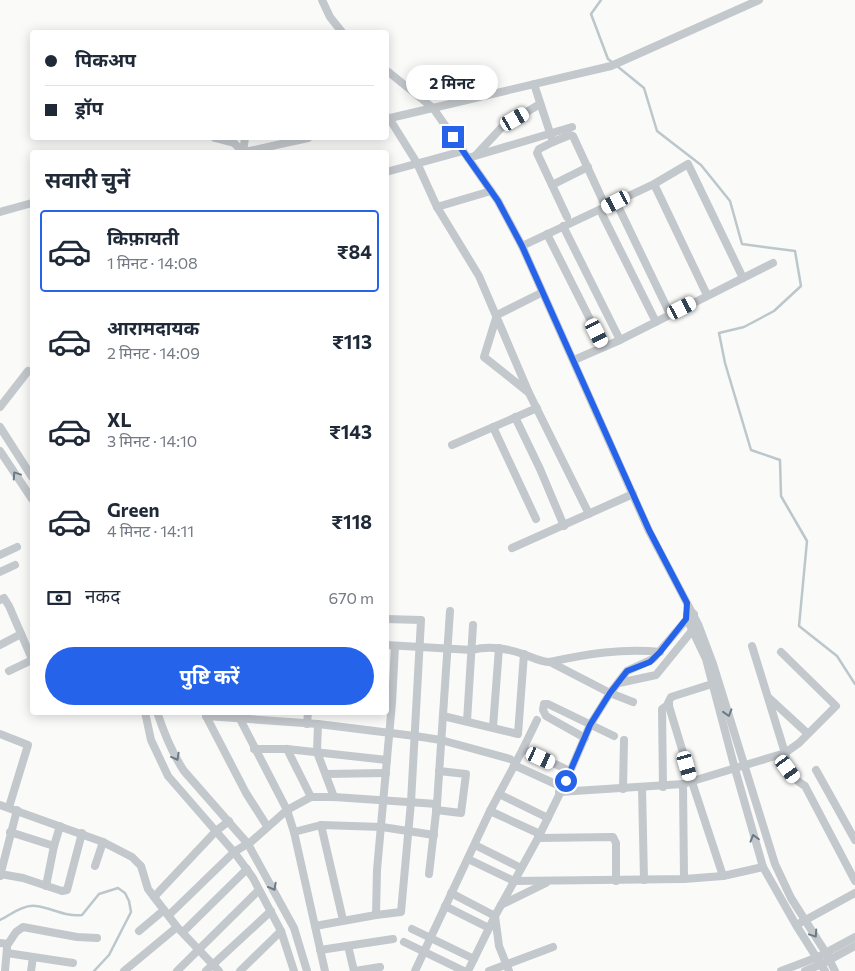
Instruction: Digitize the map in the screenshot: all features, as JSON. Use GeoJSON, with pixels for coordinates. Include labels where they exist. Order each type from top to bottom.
{"type":"FeatureCollection","features":[{"type":"Feature","properties":{"kind":"street"},"geometry":{"type":"LineString","coordinates":[[322,0],[330,17],[340,30]]}},
{"type":"Feature","properties":{"kind":"street"},"geometry":{"type":"LineString","coordinates":[[389,119],[614,64],[759,0]]}},
{"type":"Feature","properties":{"kind":"street"},"geometry":{"type":"LineString","coordinates":[[389,72],[433,108],[491,191],[522,246],[541,293],[574,360],[632,494],[694,614],[713,664],[775,864],[804,921],[836,971]]}},
{"type":"Feature","properties":{"kind":"street"},"geometry":{"type":"LineString","coordinates":[[534,84],[553,142]]}},
{"type":"Feature","properties":{"kind":"street"},"geometry":{"type":"LineString","coordinates":[[476,156],[503,126],[540,104]]}},
{"type":"Feature","properties":{"kind":"street"},"geometry":{"type":"LineString","coordinates":[[389,121],[416,163],[438,207],[479,276],[529,393],[588,514]]}},
{"type":"Feature","properties":{"kind":"street"},"geometry":{"type":"LineString","coordinates":[[468,158],[572,127]]}},
{"type":"Feature","properties":{"kind":"street"},"geometry":{"type":"LineString","coordinates":[[567,217],[537,151],[553,142],[570,135],[573,136],[603,201]]}},
{"type":"Feature","properties":{"kind":"street"},"geometry":{"type":"LineString","coordinates":[[222,140],[234,143],[242,150]]}},
{"type":"Feature","properties":{"kind":"street"},"geometry":{"type":"LineString","coordinates":[[234,143],[239,140]]}},
{"type":"Feature","properties":{"kind":"street"},"geometry":{"type":"LineString","coordinates":[[253,150],[299,140]]}},
{"type":"Feature","properties":{"kind":"street"},"geometry":{"type":"LineString","coordinates":[[389,171],[463,151]]}},
{"type":"Feature","properties":{"kind":"street"},"geometry":{"type":"LineString","coordinates":[[522,246],[654,184],[688,164],[743,278]]}},
{"type":"Feature","properties":{"kind":"street"},"geometry":{"type":"LineString","coordinates":[[552,184],[588,167]]}},
{"type":"Feature","properties":{"kind":"street"},"geometry":{"type":"LineString","coordinates":[[654,184],[708,295]]}},
{"type":"Feature","properties":{"kind":"street"},"geometry":{"type":"LineString","coordinates":[[438,207],[491,191]]}},
{"type":"Feature","properties":{"kind":"street"},"geometry":{"type":"LineString","coordinates":[[616,202],[670,314]]}},
{"type":"Feature","properties":{"kind":"street"},"geometry":{"type":"LineString","coordinates":[[0,212],[30,204]]}},
{"type":"Feature","properties":{"kind":"street"},"geometry":{"type":"LineString","coordinates":[[600,210],[656,322]]}},
{"type":"Feature","properties":{"kind":"street"},"geometry":{"type":"LineString","coordinates":[[563,226],[620,340]]}},
{"type":"Feature","properties":{"kind":"street"},"geometry":{"type":"LineString","coordinates":[[547,234],[604,347]]}},
{"type":"Feature","properties":{"kind":"street"},"geometry":{"type":"LineString","coordinates":[[628,267],[644,259]]}},
{"type":"Feature","properties":{"kind":"street"},"geometry":{"type":"LineString","coordinates":[[574,360],[620,340],[772,263]]}},
{"type":"Feature","properties":{"kind":"street"},"geometry":{"type":"LineString","coordinates":[[576,291],[592,283]]}},
{"type":"Feature","properties":{"kind":"street"},"geometry":{"type":"LineString","coordinates":[[529,393],[484,357],[497,315],[541,293]]}},
{"type":"Feature","properties":{"kind":"street"},"geometry":{"type":"LineString","coordinates":[[0,407],[28,371]]}},
{"type":"Feature","properties":{"kind":"street"},"geometry":{"type":"LineString","coordinates":[[452,445],[536,408]]}},
{"type":"Feature","properties":{"kind":"street"},"geometry":{"type":"LineString","coordinates":[[515,417],[564,526]]}},
{"type":"Feature","properties":{"kind":"street"},"geometry":{"type":"LineString","coordinates":[[0,427],[3,440],[30,474]]}},
{"type":"Feature","properties":{"kind":"street"},"geometry":{"type":"LineString","coordinates":[[493,427],[536,519]]}},
{"type":"Feature","properties":{"kind":"street"},"geometry":{"type":"LineString","coordinates":[[0,451],[30,496]]}},
{"type":"Feature","properties":{"kind":"street"},"geometry":{"type":"LineString","coordinates":[[512,548],[632,494]]}},
{"type":"Feature","properties":{"kind":"street"},"geometry":{"type":"LineString","coordinates":[[0,555],[17,547]]}},
{"type":"Feature","properties":{"kind":"street"},"geometry":{"type":"LineString","coordinates":[[0,572],[15,565]]}},
{"type":"Feature","properties":{"kind":"street"},"geometry":{"type":"LineString","coordinates":[[0,600],[4,598],[9,606],[30,654]]}},
{"type":"Feature","properties":{"kind":"street"},"geometry":{"type":"LineString","coordinates":[[687,603],[686,619],[706,659],[734,770],[763,867],[796,925],[822,964]]}},
{"type":"Feature","properties":{"kind":"street"},"geometry":{"type":"LineString","coordinates":[[429,874],[434,835],[450,611]]}},
{"type":"Feature","properties":{"kind":"street"},"geometry":{"type":"LineString","coordinates":[[468,971],[495,916],[548,818],[590,725],[610,693],[627,671],[650,662],[686,619],[694,614]]}},
{"type":"Feature","properties":{"kind":"street"},"geometry":{"type":"LineString","coordinates":[[315,926],[401,912],[411,802],[421,620],[389,619]]}},
{"type":"Feature","properties":{"kind":"street"},"geometry":{"type":"LineString","coordinates":[[619,683],[635,678],[653,677],[698,624]]}},
{"type":"Feature","properties":{"kind":"street"},"geometry":{"type":"LineString","coordinates":[[467,721],[473,625]]}},
{"type":"Feature","properties":{"kind":"street"},"geometry":{"type":"LineString","coordinates":[[0,645],[21,634]]}},
{"type":"Feature","properties":{"kind":"street"},"geometry":{"type":"LineString","coordinates":[[389,702],[390,645],[472,650],[485,646],[524,654],[542,662],[598,653],[626,651],[660,652]]}},
{"type":"Feature","properties":{"kind":"street"},"geometry":{"type":"LineString","coordinates":[[752,646],[785,753],[788,769],[796,781],[806,786],[855,881]]}},
{"type":"Feature","properties":{"kind":"street"},"geometry":{"type":"LineString","coordinates":[[493,727],[499,648]]}},
{"type":"Feature","properties":{"kind":"street"},"geometry":{"type":"LineString","coordinates":[[659,672],[658,659],[660,652]]}},
{"type":"Feature","properties":{"kind":"street"},"geometry":{"type":"LineString","coordinates":[[230,715],[240,719],[259,716],[282,722],[318,724],[440,740],[512,762],[561,790],[663,787],[692,782],[785,753],[799,743],[836,706],[781,652]]}},
{"type":"Feature","properties":{"kind":"street"},"geometry":{"type":"LineString","coordinates":[[443,716],[518,734],[524,654]]}},
{"type":"Feature","properties":{"kind":"street"},"geometry":{"type":"LineString","coordinates":[[8,671],[30,660]]}},
{"type":"Feature","properties":{"kind":"street"},"geometry":{"type":"LineString","coordinates":[[550,662],[610,693],[633,702]]}},
{"type":"Feature","properties":{"kind":"street"},"geometry":{"type":"LineString","coordinates":[[712,684],[671,697],[669,704],[723,876]]}},
{"type":"Feature","properties":{"kind":"street"},"geometry":{"type":"LineString","coordinates":[[768,696],[807,733]]}},
{"type":"Feature","properties":{"kind":"street"},"geometry":{"type":"LineString","coordinates":[[584,738],[546,716],[543,710],[544,704],[548,704],[614,736]]}},
{"type":"Feature","properties":{"kind":"street"},"geometry":{"type":"LineString","coordinates":[[663,787],[662,708],[669,704]]}},
{"type":"Feature","properties":{"kind":"street"},"geometry":{"type":"LineString","coordinates":[[146,715],[151,740],[168,776],[247,869],[281,931],[294,971]]}},
{"type":"Feature","properties":{"kind":"street"},"geometry":{"type":"LineString","coordinates":[[158,715],[163,731],[184,771],[229,821],[253,840],[294,928],[306,971]]}},
{"type":"Feature","properties":{"kind":"street"},"geometry":{"type":"LineString","coordinates":[[207,715],[246,793],[267,826]]}},
{"type":"Feature","properties":{"kind":"street"},"geometry":{"type":"LineString","coordinates":[[282,722],[283,715]]}},
{"type":"Feature","properties":{"kind":"street"},"geometry":{"type":"LineString","coordinates":[[308,715],[308,724]]}},
{"type":"Feature","properties":{"kind":"street"},"geometry":{"type":"LineString","coordinates":[[376,915],[377,870],[382,827],[389,715]]}},
{"type":"Feature","properties":{"kind":"street"},"geometry":{"type":"LineString","coordinates":[[240,719],[287,810],[294,832],[325,971]]}},
{"type":"Feature","properties":{"kind":"street"},"geometry":{"type":"LineString","coordinates":[[415,971],[490,810],[500,794],[512,762],[523,749],[537,720]]}},
{"type":"Feature","properties":{"kind":"street"},"geometry":{"type":"LineString","coordinates":[[318,724],[317,752],[334,796]]}},
{"type":"Feature","properties":{"kind":"street"},"geometry":{"type":"LineString","coordinates":[[0,734],[28,745],[0,875],[23,878],[62,892],[66,890],[75,864],[82,833]]}},
{"type":"Feature","properties":{"kind":"street"},"geometry":{"type":"LineString","coordinates":[[623,788],[624,740]]}},
{"type":"Feature","properties":{"kind":"street"},"geometry":{"type":"LineString","coordinates":[[254,749],[287,749],[387,760]]}},
{"type":"Feature","properties":{"kind":"street"},"geometry":{"type":"LineString","coordinates":[[287,749],[311,797]]}},
{"type":"Feature","properties":{"kind":"street"},"geometry":{"type":"LineString","coordinates":[[523,749],[570,771]]}},
{"type":"Feature","properties":{"kind":"street"},"geometry":{"type":"LineString","coordinates":[[816,770],[851,825],[855,840]]}},
{"type":"Feature","properties":{"kind":"street"},"geometry":{"type":"LineString","coordinates":[[139,931],[166,913],[234,852],[253,840],[287,810],[311,797],[334,796],[411,802],[461,813],[466,774],[439,771]]}},
{"type":"Feature","properties":{"kind":"street"},"geometry":{"type":"LineString","coordinates":[[326,774],[386,773]]}},
{"type":"Feature","properties":{"kind":"street"},"geometry":{"type":"LineString","coordinates":[[683,784],[684,879]]}},
{"type":"Feature","properties":{"kind":"street"},"geometry":{"type":"LineString","coordinates":[[642,787],[644,880]]}},
{"type":"Feature","properties":{"kind":"street"},"geometry":{"type":"LineString","coordinates":[[500,794],[548,818]]}},
{"type":"Feature","properties":{"kind":"street"},"geometry":{"type":"LineString","coordinates":[[0,805],[82,833],[132,857],[141,866],[148,888],[166,913],[219,971]]}},
{"type":"Feature","properties":{"kind":"street"},"geometry":{"type":"LineString","coordinates":[[490,810],[539,836],[612,837],[616,843],[616,881]]}},
{"type":"Feature","properties":{"kind":"street"},"geometry":{"type":"LineString","coordinates":[[154,897],[216,832],[229,821]]}},
{"type":"Feature","properties":{"kind":"street"},"geometry":{"type":"LineString","coordinates":[[294,832],[321,825],[382,827],[434,835]]}},
{"type":"Feature","properties":{"kind":"street"},"geometry":{"type":"LineString","coordinates":[[321,825],[343,920]]}},
{"type":"Feature","properties":{"kind":"street"},"geometry":{"type":"LineString","coordinates":[[46,886],[60,826]]}},
{"type":"Feature","properties":{"kind":"street"},"geometry":{"type":"LineString","coordinates":[[10,832],[54,846]]}},
{"type":"Feature","properties":{"kind":"street"},"geometry":{"type":"LineString","coordinates":[[95,866],[103,842]]}},
{"type":"Feature","properties":{"kind":"street"},"geometry":{"type":"LineString","coordinates":[[475,845],[521,868]]}},
{"type":"Feature","properties":{"kind":"street"},"geometry":{"type":"LineString","coordinates":[[468,859],[514,881],[548,882],[684,879],[723,876],[763,867]]}},
{"type":"Feature","properties":{"kind":"street"},"geometry":{"type":"LineString","coordinates":[[124,971],[180,930],[247,869]]}},
{"type":"Feature","properties":{"kind":"street"},"geometry":{"type":"LineString","coordinates":[[501,905],[548,882]]}},
{"type":"Feature","properties":{"kind":"street"},"geometry":{"type":"LineString","coordinates":[[177,971],[198,948],[259,890]]}},
{"type":"Feature","properties":{"kind":"street"},"geometry":{"type":"LineString","coordinates":[[451,893],[495,916]]}},
{"type":"Feature","properties":{"kind":"street"},"geometry":{"type":"LineString","coordinates":[[796,925],[855,893]]}},
{"type":"Feature","properties":{"kind":"street"},"geometry":{"type":"LineString","coordinates":[[445,906],[489,928]]}},
{"type":"Feature","properties":{"kind":"street"},"geometry":{"type":"LineString","coordinates":[[206,971],[271,911]]}},
{"type":"Feature","properties":{"kind":"street"},"geometry":{"type":"LineString","coordinates":[[495,916],[499,946],[508,968]]}},
{"type":"Feature","properties":{"kind":"street"},"geometry":{"type":"LineString","coordinates":[[5,971],[7,953],[4,943],[23,927],[77,937],[98,938]]}},
{"type":"Feature","properties":{"kind":"street"},"geometry":{"type":"LineString","coordinates":[[412,930],[474,959]]}},
{"type":"Feature","properties":{"kind":"street"},"geometry":{"type":"LineString","coordinates":[[240,971],[281,931]]}},
{"type":"Feature","properties":{"kind":"street"},"geometry":{"type":"LineString","coordinates":[[805,971],[822,964],[828,956],[855,936]]}},
{"type":"Feature","properties":{"kind":"street"},"geometry":{"type":"LineString","coordinates":[[320,950],[393,939]]}},
{"type":"Feature","properties":{"kind":"street"},"geometry":{"type":"LineString","coordinates":[[404,942],[464,971]]}},
{"type":"Feature","properties":{"kind":"street"},"geometry":{"type":"LineString","coordinates":[[348,946],[354,971],[380,967]]}},
{"type":"Feature","properties":{"kind":"street"},"geometry":{"type":"LineString","coordinates":[[828,956],[855,946]]}},
{"type":"Feature","properties":{"kind":"street"},"geometry":{"type":"LineString","coordinates":[[489,971],[508,968],[553,948]]}},
{"type":"Feature","properties":{"kind":"street"},"geometry":{"type":"LineString","coordinates":[[7,953],[73,964]]}},
{"type":"Feature","properties":{"kind":"street"},"geometry":{"type":"LineString","coordinates":[[31,971],[33,957]]}},
{"type":"Feature","properties":{"kind":"street"},"geometry":{"type":"LineString","coordinates":[[781,971],[822,964]]}},
{"type":"Feature","properties":{"kind":"waterway"},"geometry":{"type":"LineString","coordinates":[[601,0],[591,14],[608,59],[612,62]]}},
{"type":"Feature","properties":{"kind":"waterway"},"geometry":{"type":"LineString","coordinates":[[617,66],[644,88],[657,131],[701,165],[730,201],[742,244],[795,251],[801,286],[774,311],[744,327],[719,333],[725,363],[751,450],[780,460],[781,496],[807,541],[799,626],[837,656],[855,684]]}},
{"type":"Feature","properties":{"kind":"waterway"},"geometry":{"type":"LineString","coordinates":[[0,920],[22,908],[31,906],[42,907],[64,914],[82,915],[99,894],[118,888],[125,893],[131,912],[109,955],[94,971]]}},
{"type":"Feature","properties":{"kind":"route"},"geometry":{"type":"LineString","coordinates":[[453,137],[498,201],[522,246],[541,293],[574,360],[649,530],[687,603],[686,619],[660,652],[650,662],[627,671],[610,693],[590,725],[566,781]]}}]}
